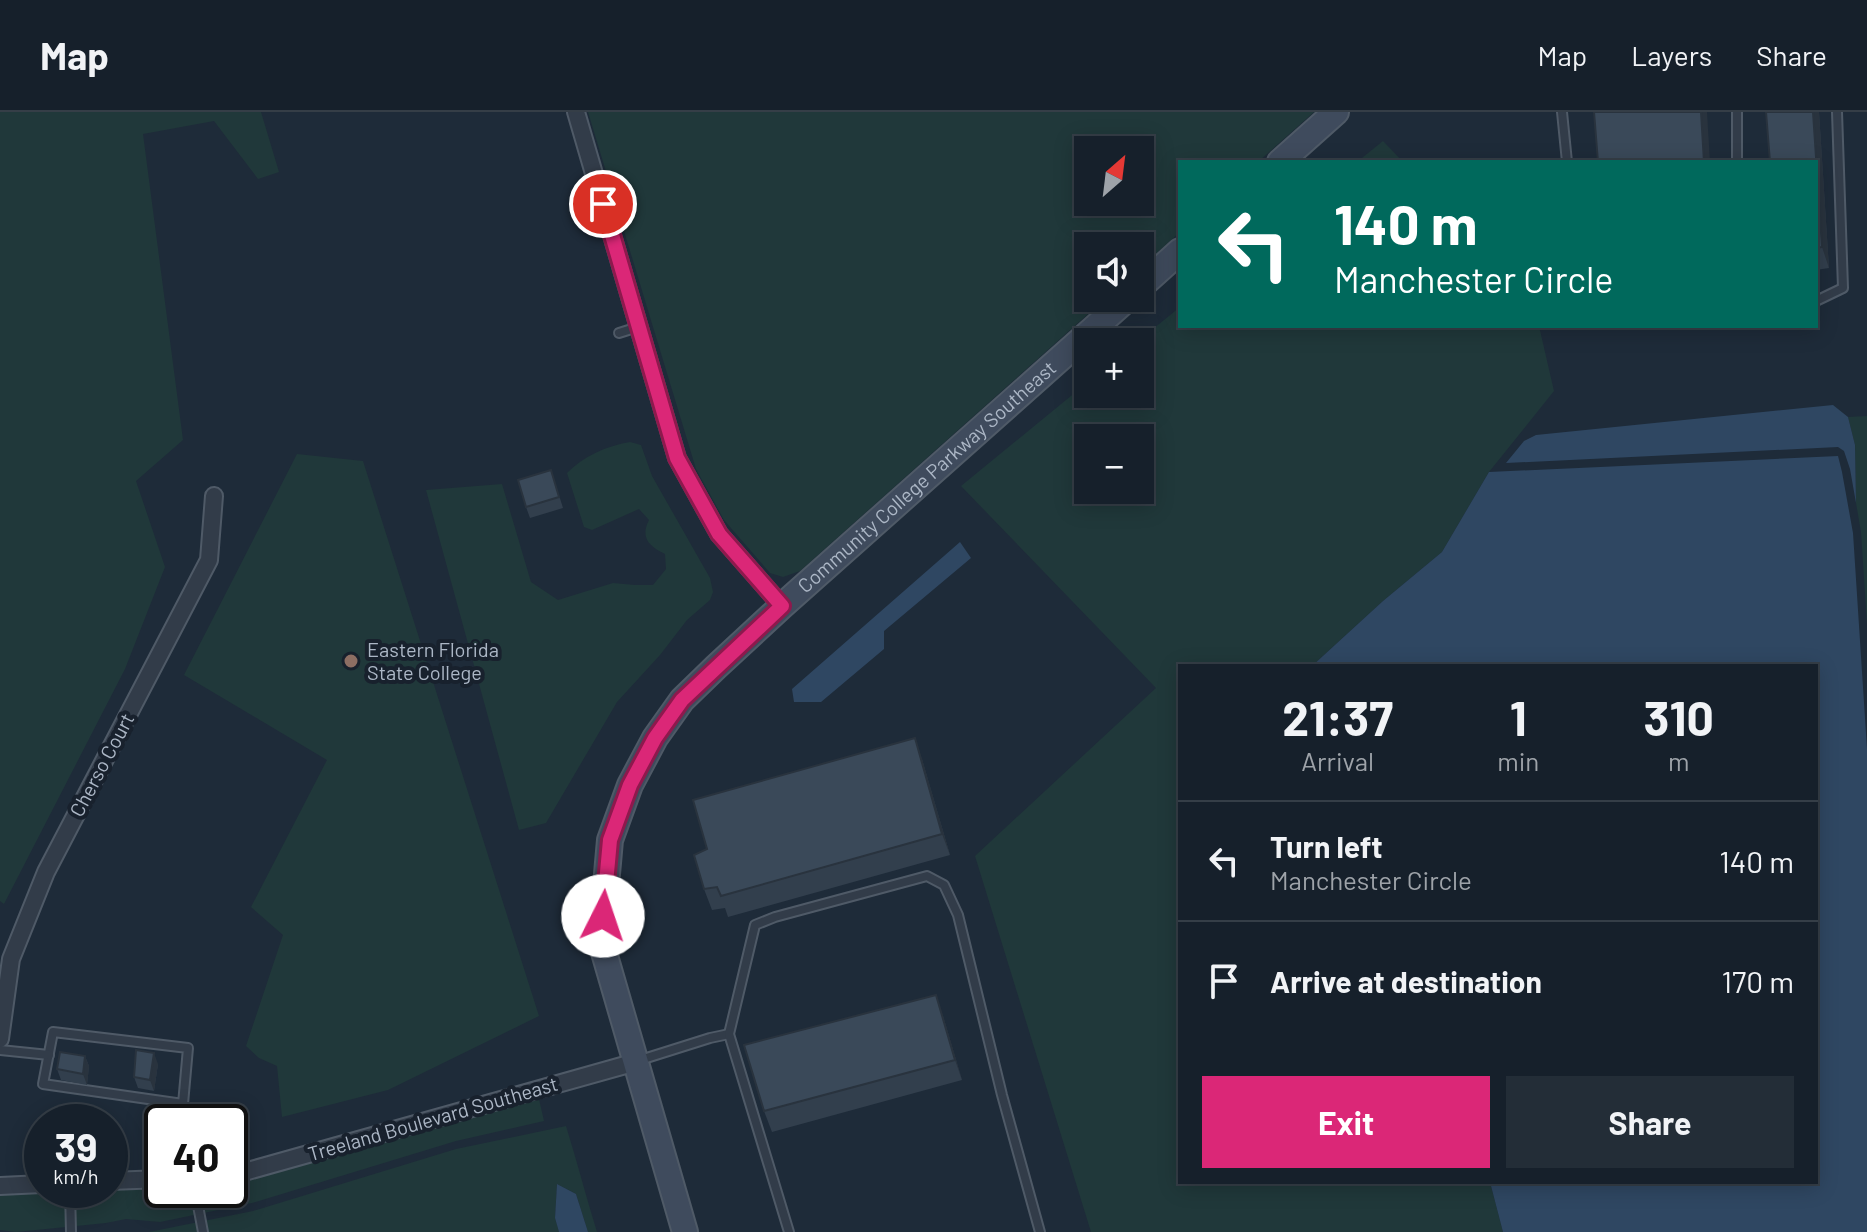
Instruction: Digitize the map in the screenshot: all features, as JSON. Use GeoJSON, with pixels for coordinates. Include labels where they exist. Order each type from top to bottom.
{"type":"FeatureCollection","features":[{"type":"Feature","properties":{"kind":"street"},"geometry":{"type":"LineString","coordinates":[[576,112],[677,458],[719,534],[782,606]]}},
{"type":"Feature","properties":{"kind":"street"},"geometry":{"type":"LineString","coordinates":[[1282,160],[1336,112]]}},
{"type":"Feature","properties":{"kind":"street"},"geometry":{"type":"LineString","coordinates":[[1154,274],[1178,253]]}},
{"type":"Feature","properties":{"kind":"street","name":"Community College Parkway Southeast"},"geometry":{"type":"LineString","coordinates":[[685,1232],[601,942],[610,840],[630,785],[655,738],[682,700],[782,606],[1112,312]]}},
{"type":"Feature","properties":{"kind":"street","name":"Cherso Court"},"geometry":{"type":"LineString","coordinates":[[0,1039],[11,959],[46,872],[209,560],[214,496]]}},
{"type":"Feature","properties":{"kind":"street","name":"Treeland Boulevard Southeast"},"geometry":{"type":"LineString","coordinates":[[248,1171],[636,1062]]}},
{"type":"Feature","properties":{"kind":"street"},"geometry":{"type":"LineString","coordinates":[[0,1186],[24,1185]]}},
{"type":"Feature","properties":{"kind":"lane"},"geometry":{"type":"LineString","coordinates":[[1562,112],[1567,160]]}},
{"type":"Feature","properties":{"kind":"lane"},"geometry":{"type":"LineString","coordinates":[[1737,112],[1737,160]]}},
{"type":"Feature","properties":{"kind":"lane"},"geometry":{"type":"LineString","coordinates":[[1818,300],[1843,288],[1837,112]]}},
{"type":"Feature","properties":{"kind":"lane"},"geometry":{"type":"LineString","coordinates":[[619,333],[639,327]]}},
{"type":"Feature","properties":{"kind":"lane"},"geometry":{"type":"LineString","coordinates":[[789,1232],[729,1034],[755,925],[927,876],[944,885],[958,915],[1002,1095],[1040,1232]]}},
{"type":"Feature","properties":{"kind":"lane"},"geometry":{"type":"LineString","coordinates":[[53,1032],[188,1048],[183,1104],[43,1084],[49,1055],[53,1032]]}},
{"type":"Feature","properties":{"kind":"lane"},"geometry":{"type":"LineString","coordinates":[[636,1062],[729,1034]]}},
{"type":"Feature","properties":{"kind":"lane"},"geometry":{"type":"LineString","coordinates":[[0,1050],[49,1055]]}},
{"type":"Feature","properties":{"kind":"lane"},"geometry":{"type":"LineString","coordinates":[[70,1208],[71,1232]]}},
{"type":"Feature","properties":{"kind":"lane"},"geometry":{"type":"LineString","coordinates":[[198,1208],[203,1232]]}},
{"type":"Feature","properties":{"kind":"green space"},"geometry":{"type":"Polygon","coordinates":[[[0,112],[261,112],[279,172],[258,179],[214,121],[143,134],[183,440],[136,481],[165,567],[125,669],[4,904],[0,901],[0,112]]]}},
{"type":"Feature","properties":{"kind":"green space"},"geometry":{"type":"Polygon","coordinates":[[[588,112],[1314,112],[1260,160],[1178,160],[1178,234],[1154,255],[1154,232],[1074,232],[1074,312],[1090,312],[800,571],[783,577],[770,573],[724,520],[696,469],[588,112]]]}},
{"type":"Feature","properties":{"kind":"green space"},"geometry":{"type":"Polygon","coordinates":[[[1383,141],[1401,160],[1359,160],[1383,141]]]}},
{"type":"Feature","properties":{"kind":"green space"},"geometry":{"type":"Polygon","coordinates":[[[1178,309],[1178,328],[1539,328],[1554,391],[1489,472],[1442,552],[1314,664],[1178,664],[1178,1184],[1491,1184],[1503,1232],[1091,1232],[975,856],[1156,688],[961,486],[1074,393],[1074,408],[1154,408],[1154,328],[1178,309]]]}},
{"type":"Feature","properties":{"kind":"green space"},"geometry":{"type":"Polygon","coordinates":[[[1867,416],[1867,625],[1856,503],[1855,445],[1848,417],[1867,416]]]}},
{"type":"Feature","properties":{"kind":"green space"},"geometry":{"type":"Polygon","coordinates":[[[630,442],[641,445],[652,476],[710,578],[713,592],[710,600],[687,620],[617,702],[546,823],[519,830],[426,490],[502,484],[531,582],[558,600],[613,583],[653,585],[666,569],[665,554],[654,548],[646,537],[649,520],[639,509],[592,530],[584,527],[567,473],[596,453],[630,442]]]}},
{"type":"Feature","properties":{"kind":"green space"},"geometry":{"type":"Polygon","coordinates":[[[297,454],[363,461],[539,1016],[388,1090],[282,1117],[277,1066],[259,1058],[246,1046],[283,935],[251,907],[327,760],[184,675],[297,454]]]}},
{"type":"Feature","properties":{"kind":"green space"},"geometry":{"type":"Polygon","coordinates":[[[539,1099],[544,1121],[456,1141],[248,1204],[248,1180],[539,1099]]]}},
{"type":"Feature","properties":{"kind":"green space"},"geometry":{"type":"Polygon","coordinates":[[[566,1126],[597,1232],[588,1232],[576,1194],[557,1184],[555,1218],[559,1232],[149,1232],[253,1211],[456,1149],[566,1126]]]}},
{"type":"Feature","properties":{"kind":"green space"},"geometry":{"type":"Polygon","coordinates":[[[128,1189],[144,1189],[144,1208],[228,1208],[160,1222],[126,1219],[16,1232],[0,1230],[0,1195],[24,1194],[24,1208],[128,1208],[128,1189]]]}},
{"type":"Feature","properties":{"kind":"water"},"geometry":{"type":"Polygon","coordinates":[[[1833,405],[1848,417],[1855,445],[1856,503],[1850,469],[1844,451],[1838,447],[1506,463],[1524,441],[1536,435],[1833,405]]]}},
{"type":"Feature","properties":{"kind":"water"},"geometry":{"type":"Polygon","coordinates":[[[1838,456],[1853,533],[1867,749],[1867,1232],[1503,1232],[1491,1184],[1818,1184],[1818,664],[1314,664],[1442,552],[1489,472],[1838,456]]]}},
{"type":"Feature","properties":{"kind":"water"},"geometry":{"type":"Polygon","coordinates":[[[960,542],[971,558],[884,631],[884,649],[821,702],[794,702],[792,689],[960,542]]]}},
{"type":"Feature","properties":{"kind":"water"},"geometry":{"type":"Polygon","coordinates":[[[557,1184],[576,1194],[588,1232],[559,1232],[555,1218],[557,1184]]]}},
{"type":"Feature","properties":{"kind":"building"},"geometry":{"type":"Polygon","coordinates":[[[1594,112],[1701,112],[1704,160],[1598,160],[1594,112]]]}},
{"type":"Feature","properties":{"kind":"building"},"geometry":{"type":"Polygon","coordinates":[[[1766,112],[1813,112],[1816,160],[1770,160],[1766,112]]]}},
{"type":"Feature","properties":{"kind":"building"},"geometry":{"type":"Polygon","coordinates":[[[1818,187],[1822,247],[1818,248],[1818,187]]]}},
{"type":"Feature","properties":{"kind":"building"},"geometry":{"type":"Polygon","coordinates":[[[551,470],[559,497],[526,507],[518,480],[551,470]]]}},
{"type":"Feature","properties":{"kind":"building"},"geometry":{"type":"Polygon","coordinates":[[[915,738],[942,834],[721,896],[717,887],[704,889],[694,855],[707,849],[693,800],[915,738]]]}},
{"type":"Feature","properties":{"kind":"building"},"geometry":{"type":"Polygon","coordinates":[[[936,995],[955,1060],[764,1111],[744,1045],[936,995]]]}},
{"type":"Feature","properties":{"kind":"building"},"geometry":{"type":"Polygon","coordinates":[[[136,1050],[154,1053],[150,1080],[134,1077],[136,1050]]]}},
{"type":"Feature","properties":{"kind":"building"},"geometry":{"type":"Polygon","coordinates":[[[60,1052],[85,1056],[83,1074],[57,1069],[60,1052]]]}},
{"type":"Feature","properties":{"kind":"place","name":"Eastern Florida State College"},"geometry":{"type":"Point","coordinates":[351,661]}},
{"type":"Feature","properties":{"kind":"route"},"geometry":{"type":"LineString","coordinates":[[603,204],[677,458],[719,534],[782,606],[682,700],[655,738],[630,785],[610,840],[603,916]]}}]}
